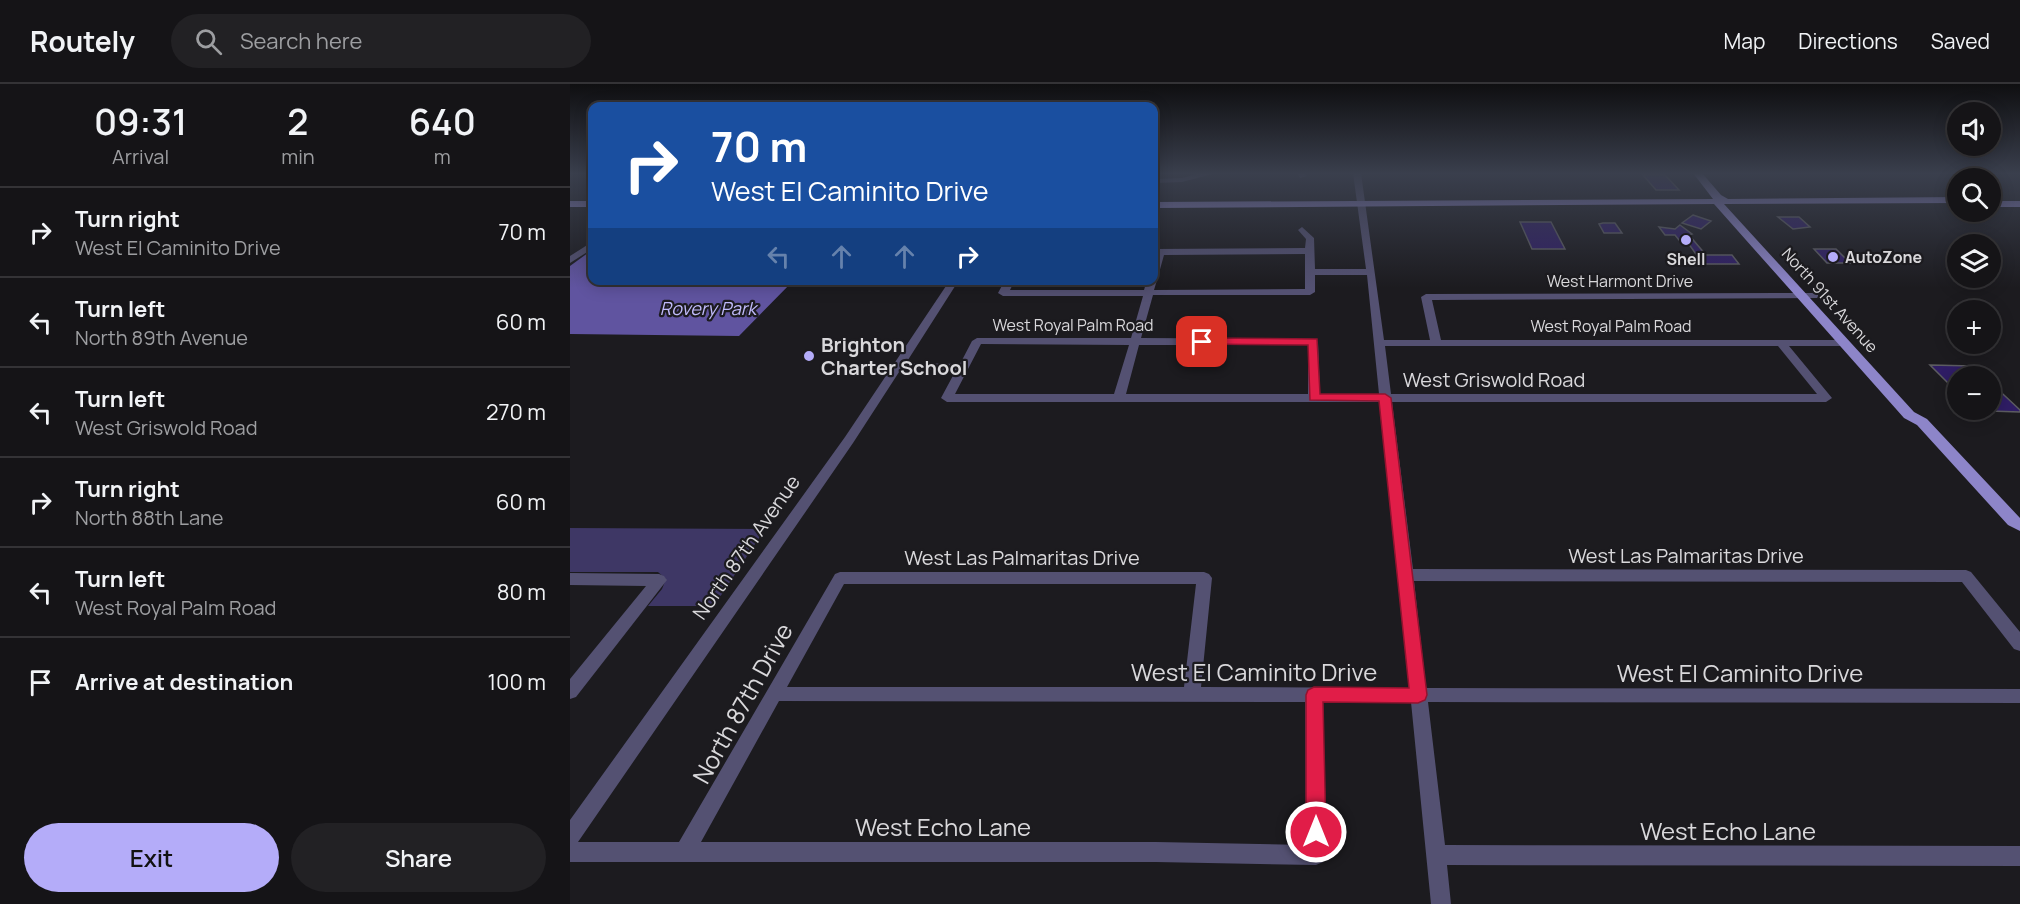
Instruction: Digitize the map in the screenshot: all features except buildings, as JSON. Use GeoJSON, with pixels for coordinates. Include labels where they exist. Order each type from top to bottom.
{"type":"FeatureCollection","features":[{"type":"Feature","properties":{"kind":"main road","name":"North 91st Avenue"},"geometry":{"type":"LineString","coordinates":[[1728,211],[1754,243],[1889,378],[1922,414],[1922,422]]}},
{"type":"Feature","properties":{"kind":"main road","name":"North 91st Avenue"},"geometry":{"type":"LineString","coordinates":[[1730,211],[1791,271],[1844,343],[1909,415],[1922,422],[2016,523],[2012,529],[2020,538]]}},
{"type":"Feature","properties":{"kind":"main road"},"geometry":{"type":"LineString","coordinates":[[1754,243],[1764,246],[1777,261],[1791,271]]}},
{"type":"Feature","properties":{"kind":"main road"},"geometry":{"type":"LineString","coordinates":[[1844,343],[1856,348],[1872,366],[1889,378]]}},
{"type":"Feature","properties":{"kind":"street"},"geometry":{"type":"LineString","coordinates":[[1363,211],[1406,575],[1441,904]]}},
{"type":"Feature","properties":{"kind":"street"},"geometry":{"type":"LineString","coordinates":[[1008,285],[1004,293],[1310,292],[1310,238],[1302,230]]}},
{"type":"Feature","properties":{"kind":"street"},"geometry":{"type":"LineString","coordinates":[[570,260],[588,248]]}},
{"type":"Feature","properties":{"kind":"street"},"geometry":{"type":"LineString","coordinates":[[1158,252],[1310,251]]}},
{"type":"Feature","properties":{"kind":"street"},"geometry":{"type":"LineString","coordinates":[[1310,272],[1371,272]]}},
{"type":"Feature","properties":{"kind":"street","name":"North 87th Avenue"},"geometry":{"type":"LineString","coordinates":[[570,837],[783,534],[952,285]]}},
{"type":"Feature","properties":{"kind":"street"},"geometry":{"type":"LineString","coordinates":[[1119,399],[1150,285]]}},
{"type":"Feature","properties":{"kind":"street","name":"West Harmont Drive"},"geometry":{"type":"LineString","coordinates":[[1436,343],[1426,297],[1809,296]]}},
{"type":"Feature","properties":{"kind":"street","name":"West Royal Palm Road"},"geometry":{"type":"LineString","coordinates":[[964,367],[977,342],[1313,342],[1314,397]]}},
{"type":"Feature","properties":{"kind":"street","name":"West Royal Palm Road"},"geometry":{"type":"LineString","coordinates":[[1379,343],[1844,343]]}},
{"type":"Feature","properties":{"kind":"street","name":"West Griswold Road"},"geometry":{"type":"LineString","coordinates":[[964,367],[947,398],[1826,398],[1781,343]]}},
{"type":"Feature","properties":{"kind":"street"},"geometry":{"type":"LineString","coordinates":[[898,366],[964,367]]}},
{"type":"Feature","properties":{"kind":"street","name":"West Las Palmaritas Drive"},"geometry":{"type":"LineString","coordinates":[[1406,575],[1966,576],[2020,644]]}},
{"type":"Feature","properties":{"kind":"street","name":"West Las Palmaritas Drive"},"geometry":{"type":"LineString","coordinates":[[840,578],[1204,578],[1192,695]]}},
{"type":"Feature","properties":{"kind":"street","name":"North 87th Drive"},"geometry":{"type":"LineString","coordinates":[[686,852],[840,578]]}},
{"type":"Feature","properties":{"kind":"street"},"geometry":{"type":"LineString","coordinates":[[570,579],[659,580],[570,692]]}},
{"type":"Feature","properties":{"kind":"street","name":"West El Caminito Drive"},"geometry":{"type":"LineString","coordinates":[[775,694],[2020,696]]}},
{"type":"Feature","properties":{"kind":"street","name":"West Echo Lane"},"geometry":{"type":"LineString","coordinates":[[570,852],[1156,852],[1316,855],[1314,695]]}},
{"type":"Feature","properties":{"kind":"street","name":"West Echo Lane"},"geometry":{"type":"LineString","coordinates":[[1436,855],[2020,856]]}},
{"type":"Feature","properties":{"kind":"shaded area"},"geometry":{"type":"Polygon","coordinates":[[[570,528],[765,529],[714,606],[648,606],[662,589],[666,579],[658,572],[570,572],[570,528]]]}},
{"type":"Feature","properties":{"kind":"water","name":"Rovery Park"},"geometry":{"type":"Polygon","coordinates":[[[588,253],[588,285],[789,285],[739,336],[570,334],[570,266],[588,253]]]}},
{"type":"Feature","properties":{"kind":"place","name":"Shell"},"geometry":{"type":"Point","coordinates":[1686,240]}},
{"type":"Feature","properties":{"kind":"place","name":"AutoZone"},"geometry":{"type":"Point","coordinates":[1833,257]}},
{"type":"Feature","properties":{"kind":"place","name":"Brighton Charter School"},"geometry":{"type":"Point","coordinates":[809,356]}},
{"type":"Feature","properties":{"kind":"route"},"geometry":{"type":"LineString","coordinates":[[1202,342],[1313,342],[1314,397],[1385,398],[1418,695],[1314,695],[1316,832]]}}]}
